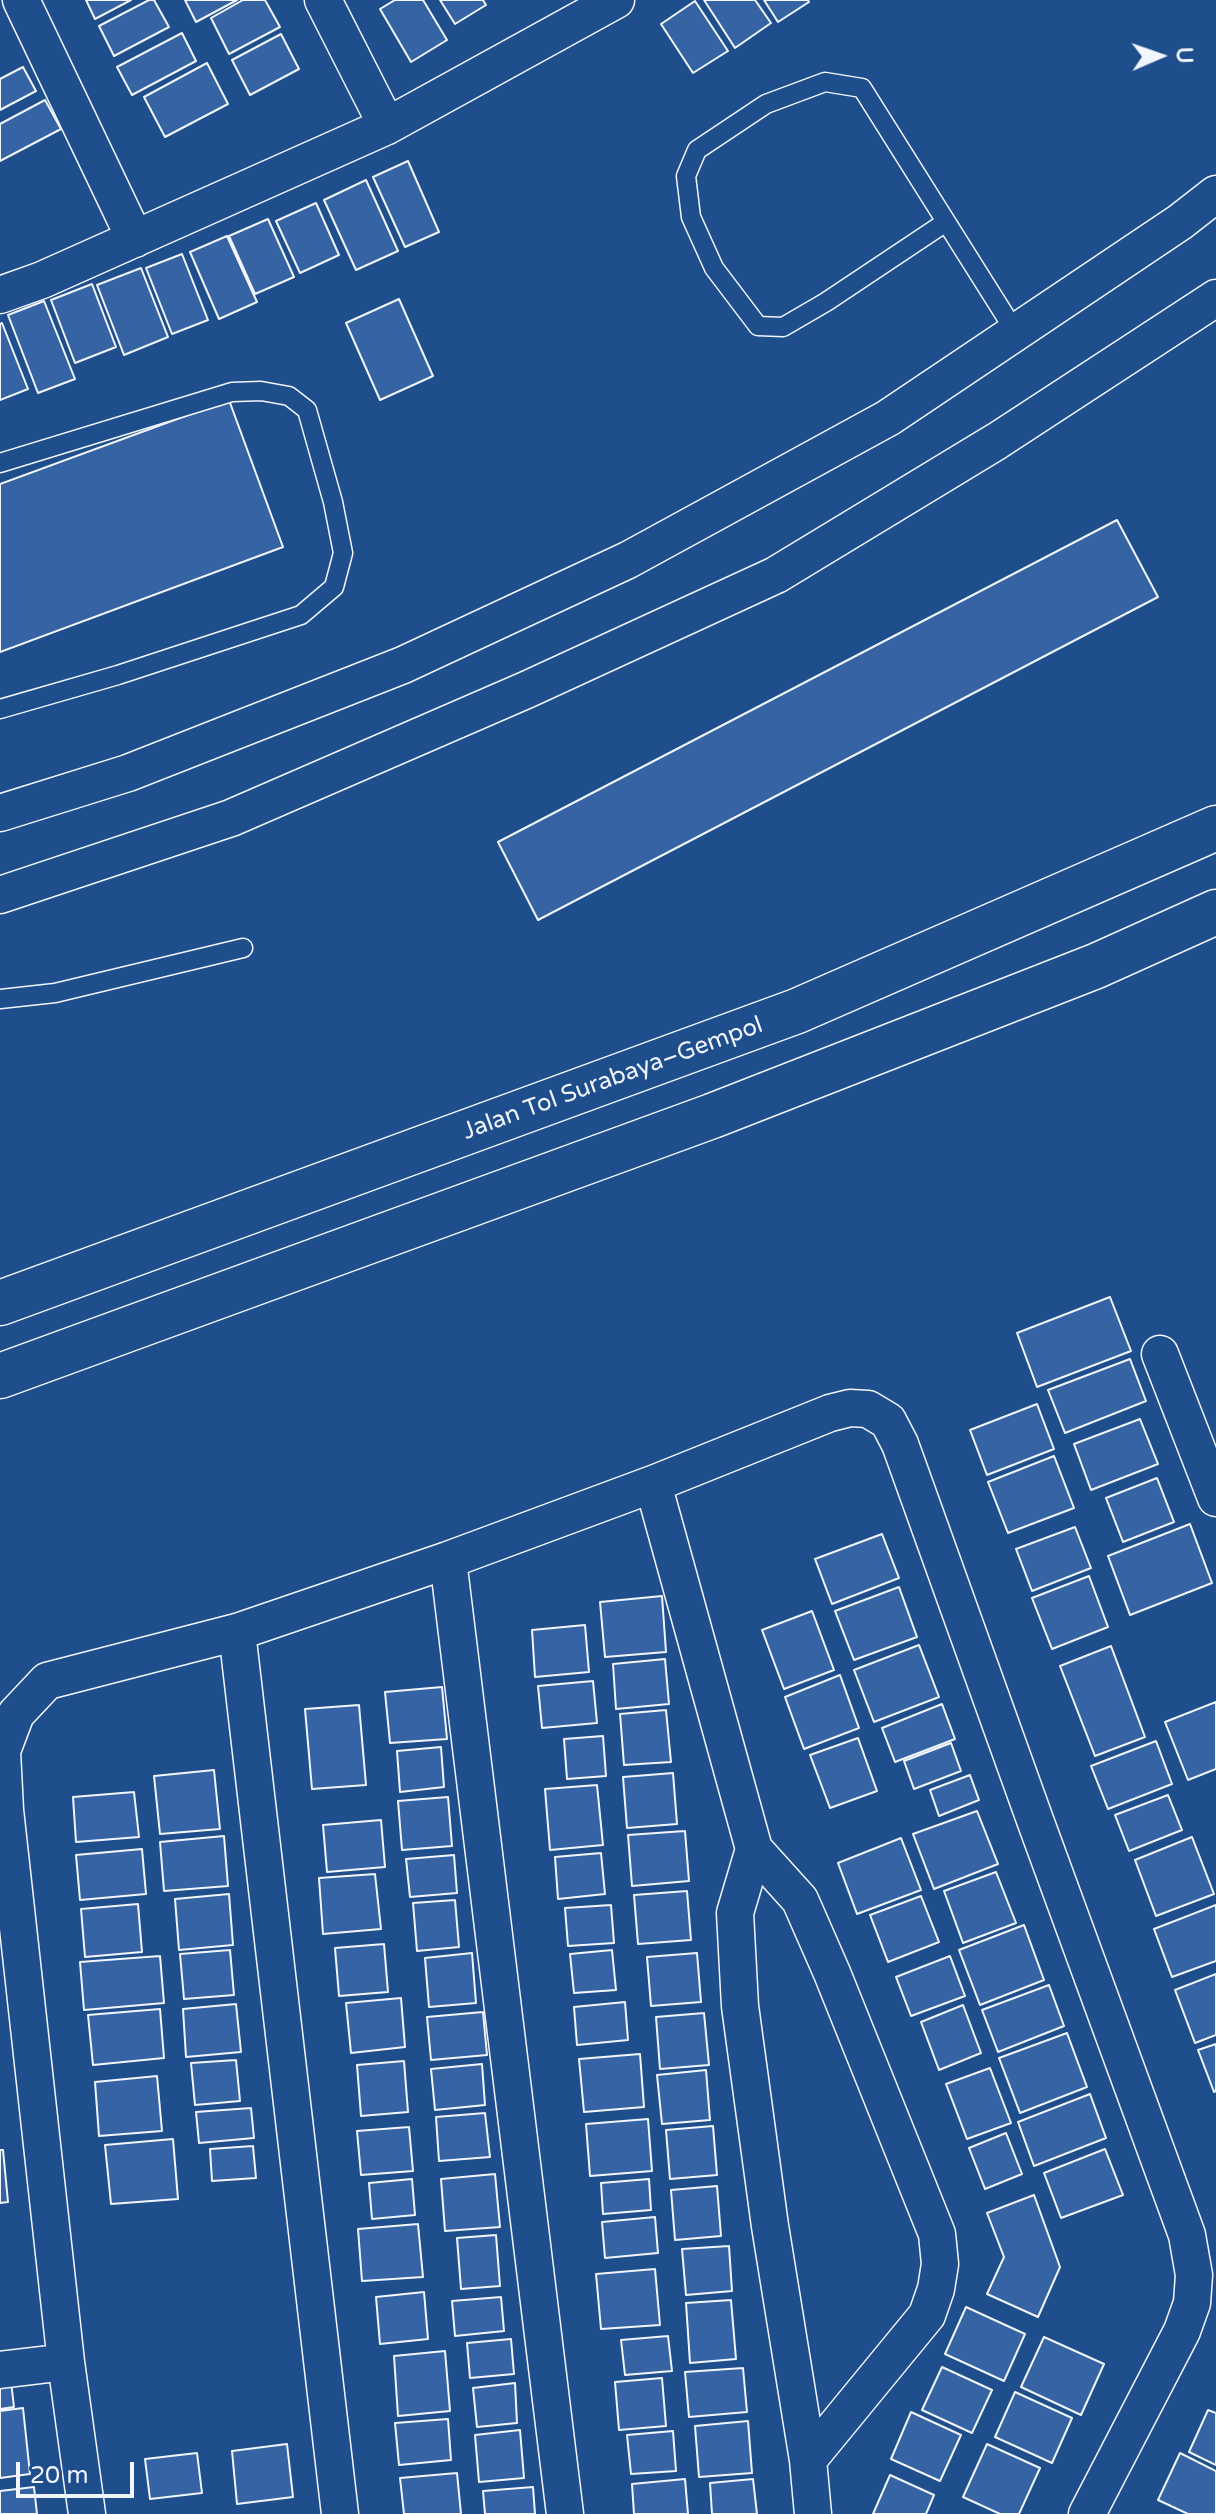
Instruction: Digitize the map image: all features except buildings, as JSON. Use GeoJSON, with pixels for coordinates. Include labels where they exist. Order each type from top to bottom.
{"type":"FeatureCollection","features":[{"type":"Feature","properties":{"kind":"highway","name":"Jalan Tol Surabaya–Gempol"},"geometry":{"type":"LineString","coordinates":[[0,1303],[797,1011],[1216,828]]}},
{"type":"Feature","properties":{"kind":"highway"},"geometry":{"type":"LineString","coordinates":[[0,1376],[727,1110],[1096,966],[1216,912]]}},
{"type":"Feature","properties":{"kind":"street"},"geometry":{"type":"LineString","coordinates":[[21,0],[135,239]]}},
{"type":"Feature","properties":{"kind":"street"},"geometry":{"type":"LineString","coordinates":[[323,0],[387,126]]}},
{"type":"Feature","properties":{"kind":"street"},"geometry":{"type":"LineString","coordinates":[[0,295],[42,280],[387,126],[616,0]]}},
{"type":"Feature","properties":{"kind":"street"},"geometry":{"type":"LineString","coordinates":[[0,813],[128,773],[403,665],[628,560],[888,418],[1180,222],[1216,194]]}},
{"type":"Feature","properties":{"kind":"street"},"geometry":{"type":"LineString","coordinates":[[0,895],[231,818],[526,690],[776,575],[997,441],[1216,298]]}},
{"type":"Feature","properties":{"kind":"street"},"geometry":{"type":"LineString","coordinates":[[1160,1354],[1216,1498]]}},
{"type":"Feature","properties":{"kind":"street"},"geometry":{"type":"LineString","coordinates":[[87,2514],[66,2362],[7,1826],[2,1751],[16,1714],[47,1681],[237,1632],[448,1560],[850,1408],[868,1409],[888,1421],[900,1444],[1187,2235],[1194,2275],[1192,2303],[1182,2331],[1087,2514]]}},
{"type":"Feature","properties":{"kind":"street"},"geometry":{"type":"LineString","coordinates":[[653,1484],[754,1849],[800,1900],[937,2234],[940,2264],[927,2315],[808,2460]]}},
{"type":"Feature","properties":{"kind":"street"},"geometry":{"type":"LineString","coordinates":[[448,1560],[565,2514]]}},
{"type":"Feature","properties":{"kind":"street"},"geometry":{"type":"LineString","coordinates":[[237,1632],[340,2514]]}},
{"type":"Feature","properties":{"kind":"street"},"geometry":{"type":"LineString","coordinates":[[754,1849],[735,1913],[740,2006],[770,2226],[808,2460],[813,2514]]}},
{"type":"Feature","properties":{"kind":"street"},"geometry":{"type":"LineString","coordinates":[[0,2370],[66,2362]]}},
{"type":"Feature","properties":{"kind":"lane"},"geometry":{"type":"LineString","coordinates":[[946,222],[783,327],[758,326],[714,268],[691,217],[686,176],[697,150],[766,104],[825,82],[862,88],[1016,333]]}},
{"type":"Feature","properties":{"kind":"lane"},"geometry":{"type":"LineString","coordinates":[[0,463],[232,392],[261,391],[289,396],[307,410],[333,502],[343,553],[334,587],[301,615],[118,675],[0,709]]}},
{"type":"Feature","properties":{"kind":"lane"},"geometry":{"type":"LineString","coordinates":[[0,999],[55,993],[243,948]]}}]}
